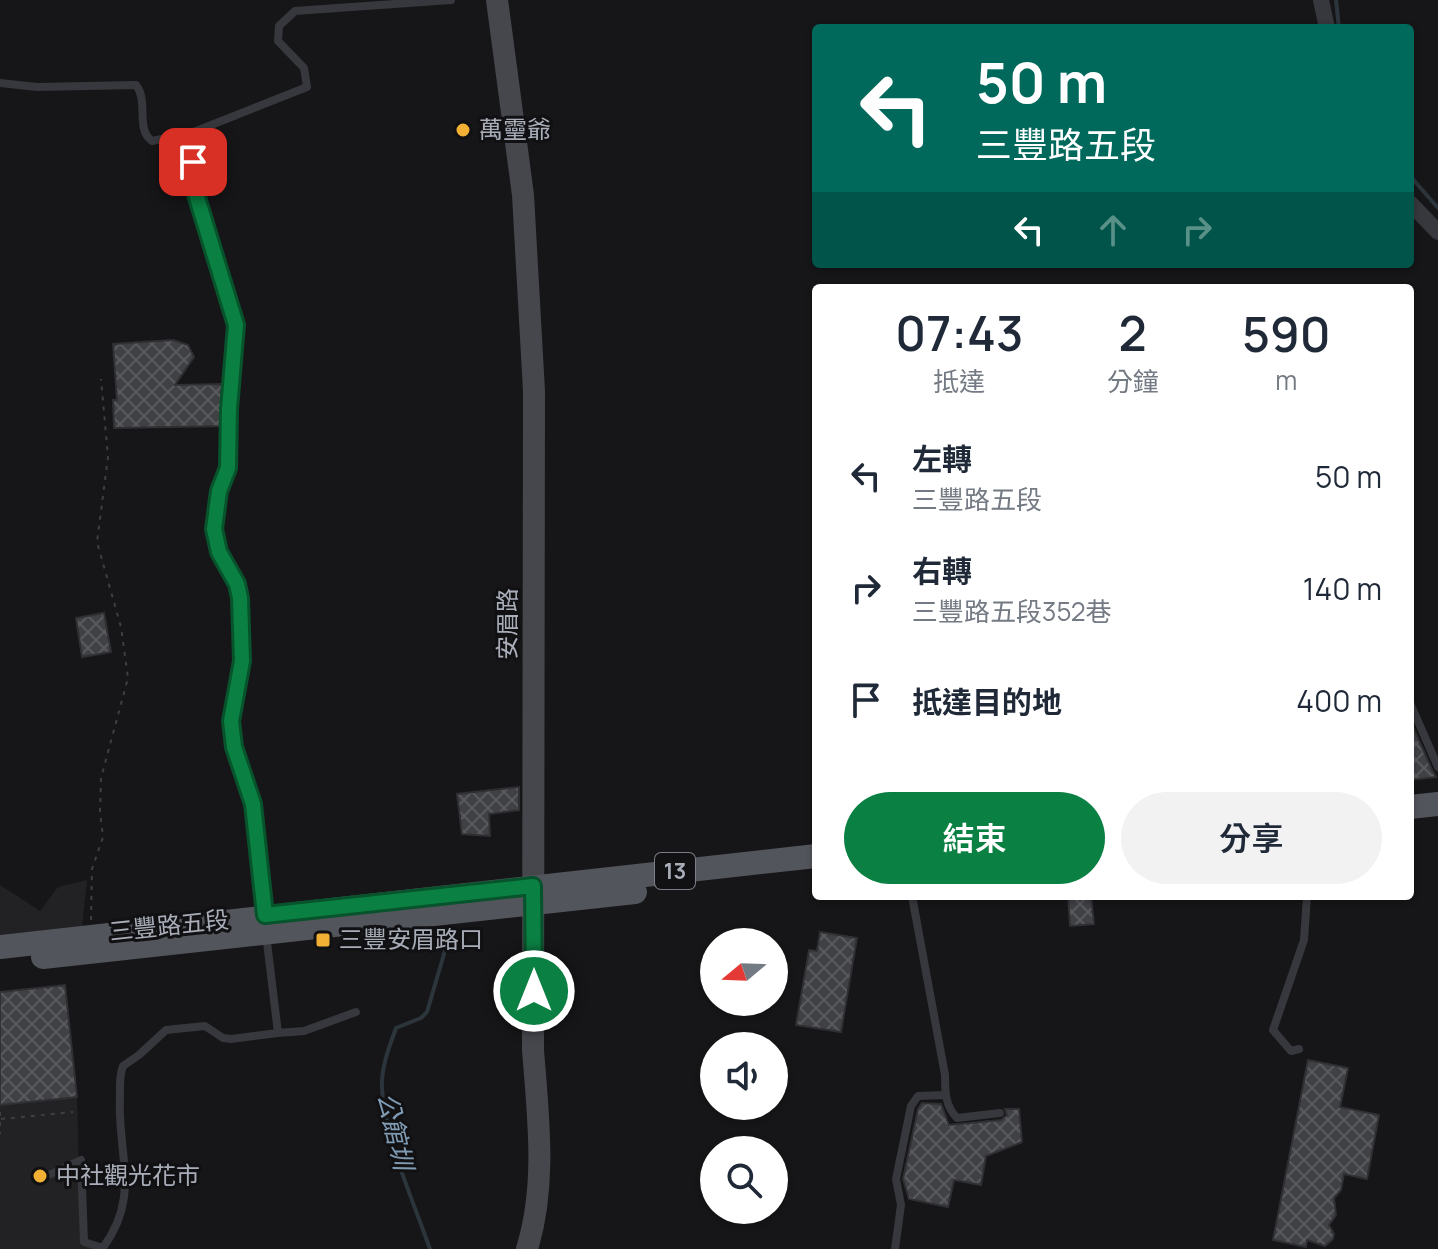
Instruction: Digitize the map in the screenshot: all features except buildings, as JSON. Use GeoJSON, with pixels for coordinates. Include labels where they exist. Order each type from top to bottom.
{"type":"FeatureCollection","features":[{"type":"Feature","properties":{"kind":"main road"},"geometry":{"type":"LineString","coordinates":[[1414,790],[1438,787]]}},
{"type":"Feature","properties":{"kind":"main road"},"geometry":{"type":"LineString","coordinates":[[1414,807],[1438,804]]}},
{"type":"Feature","properties":{"kind":"main road","name":"三豐路五段"},"geometry":{"type":"LineString","coordinates":[[0,961],[265,924],[534,894],[812,857]]}},
{"type":"Feature","properties":{"kind":"main road","name":"三豐路五段"},"geometry":{"type":"LineString","coordinates":[[534,894],[812,871]]}},
{"type":"Feature","properties":{"kind":"main road","name":"三豐路五段"},"geometry":{"type":"LineString","coordinates":[[0,947],[91,935],[265,924]]}},
{"type":"Feature","properties":{"kind":"street","name":"安眉路"},"geometry":{"type":"LineString","coordinates":[[497,0],[523,195],[532,335],[533,1050],[540,1150],[537,1207],[527,1249]]}},
{"type":"Feature","properties":{"kind":"street"},"geometry":{"type":"LineString","coordinates":[[1321,0],[1326,24]]}},
{"type":"Feature","properties":{"kind":"street"},"geometry":{"type":"LineString","coordinates":[[1414,207],[1438,232]]}},
{"type":"Feature","properties":{"kind":"lane"},"geometry":{"type":"LineString","coordinates":[[0,83],[37,87],[136,85],[143,93],[143,127],[152,141],[191,133],[307,87],[304,68],[278,41],[279,26],[295,11],[451,0]]}},
{"type":"Feature","properties":{"kind":"lane"},"geometry":{"type":"LineString","coordinates":[[191,133],[195,191],[236,325],[228,468],[219,491],[214,529],[219,552],[237,584],[240,598],[242,661],[231,721],[234,747],[253,804],[278,1033]]}},
{"type":"Feature","properties":{"kind":"lane"},"geometry":{"type":"LineString","coordinates":[[1414,712],[1438,767]]}},
{"type":"Feature","properties":{"kind":"lane"},"geometry":{"type":"LineString","coordinates":[[913,900],[945,1075],[945,1095],[951,1112],[957,1118],[1000,1113]]}},
{"type":"Feature","properties":{"kind":"lane"},"geometry":{"type":"LineString","coordinates":[[1299,1049],[1291,1051],[1273,1030],[1304,940],[1307,900]]}},
{"type":"Feature","properties":{"kind":"lane"},"geometry":{"type":"LineString","coordinates":[[51,1174],[81,1160],[84,1242],[102,1249],[119,1224],[127,1177],[118,1126],[123,1066],[166,1030],[205,1026],[223,1038],[231,1039],[304,1031],[356,1012]]}},
{"type":"Feature","properties":{"kind":"lane"},"geometry":{"type":"LineString","coordinates":[[895,1249],[901,1205],[896,1179],[911,1106],[918,1096],[945,1095]]}},
{"type":"Feature","properties":{"kind":"path"},"geometry":{"type":"LineString","coordinates":[[91,935],[92,869],[103,837],[101,778],[128,678],[121,627],[97,542],[108,457],[101,379]]}},
{"type":"Feature","properties":{"kind":"path"},"geometry":{"type":"LineString","coordinates":[[0,1112],[0,1134]]}},
{"type":"Feature","properties":{"kind":"path"},"geometry":{"type":"LineString","coordinates":[[1,1119],[73,1112]]}},
{"type":"Feature","properties":{"kind":"shaded area"},"geometry":{"type":"Polygon","coordinates":[[[87,880],[82,926],[0,935],[0,885],[40,911],[58,887],[87,880]]]}},
{"type":"Feature","properties":{"kind":"shaded area","name":"中社觀光花市"},"geometry":{"type":"Polygon","coordinates":[[[77,1097],[81,1246],[98,1249],[0,1249],[0,1105],[77,1097]]]}},
{"type":"Feature","properties":{"kind":"waterway"},"geometry":{"type":"LineString","coordinates":[[1336,0],[1339,24]]}},
{"type":"Feature","properties":{"kind":"waterway"},"geometry":{"type":"LineString","coordinates":[[1414,181],[1438,208]]}},
{"type":"Feature","properties":{"kind":"waterway","name":"公館圳"},"geometry":{"type":"LineString","coordinates":[[430,1249],[388,1127],[382,1080],[396,1028],[421,1018],[427,1012],[449,937]]}},
{"type":"Feature","properties":{"kind":"place","name":"萬𤫊爺"},"geometry":{"type":"Point","coordinates":[463,130]}},
{"type":"Feature","properties":{"kind":"place","name":"三豐安眉路口"},"geometry":{"type":"Point","coordinates":[323,940]}},
{"type":"Feature","properties":{"kind":"place","name":"中社觀光花市"},"geometry":{"type":"Point","coordinates":[40,1176]}},
{"type":"Feature","properties":{"kind":"route"},"geometry":{"type":"LineString","coordinates":[[193,162],[195,191],[236,325],[228,468],[219,491],[214,529],[219,552],[237,584],[240,598],[242,661],[231,721],[234,747],[253,804],[265,915],[533,886],[534,991]]}}]}
